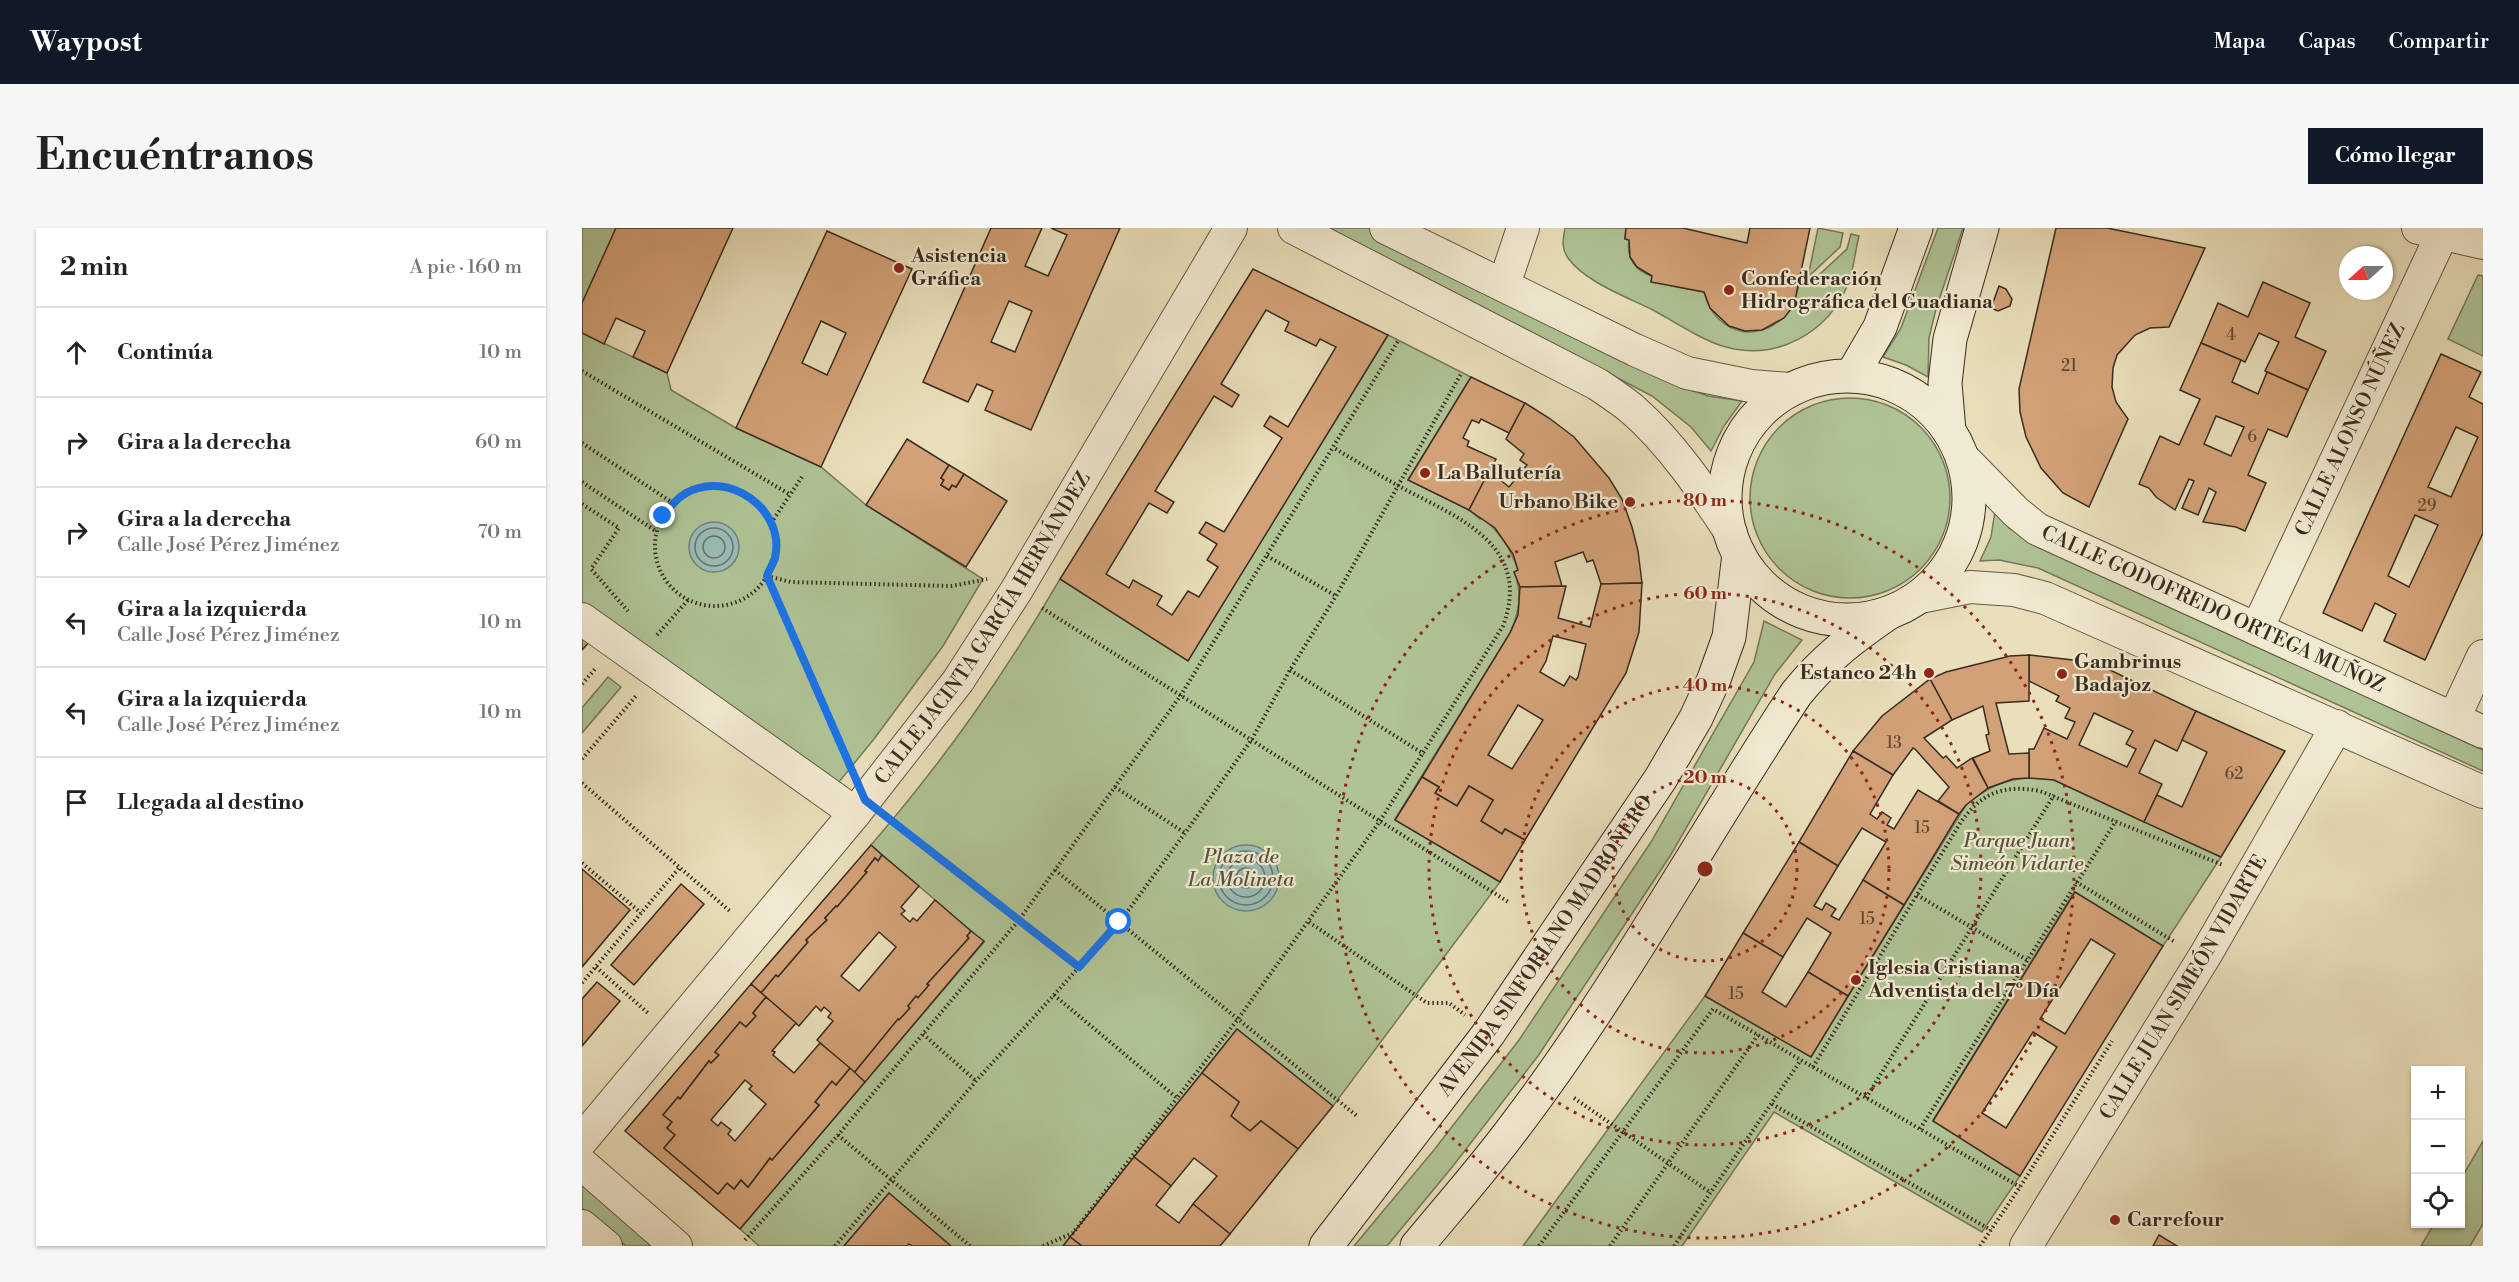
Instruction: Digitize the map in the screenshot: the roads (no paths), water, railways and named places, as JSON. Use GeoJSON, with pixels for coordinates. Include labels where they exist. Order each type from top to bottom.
{"type":"FeatureCollection","features":[{"type":"Feature","properties":{"kind":"main road"},"geometry":{"type":"LineString","coordinates":[[1852,375],[1880,327],[1916,228]]}},
{"type":"Feature","properties":{"kind":"main road"},"geometry":{"type":"LineString","coordinates":[[1417,1246],[1514,1128],[1548,1080],[1636,950],[1796,694],[1816,669],[1839,647],[1887,614],[1920,597],[1942,577],[1950,565],[1964,534],[1970,496],[1956,445],[1945,383],[1950,339],[1982,228]]}},
{"type":"Feature","properties":{"kind":"main road"},"geometry":{"type":"LineString","coordinates":[[1887,614],[1849,621],[1811,616],[1776,599],[1762,586],[1748,571],[1735,544],[1725,492],[1733,452],[1755,417],[1772,400],[1810,381],[1831,376],[1852,375],[1873,378],[1912,394],[1929,407],[1956,445]]}},
{"type":"Feature","properties":{"kind":"main road","name":"AVENIDA SINFORIANO MADROÑERO"},"geometry":{"type":"LineString","coordinates":[[1326,1246],[1489,1033],[1661,778],[1696,718],[1714,679],[1729,637],[1735,544]]}},
{"type":"Feature","properties":{"kind":"street","name":"CALLE JACINTA GARCÍA HERNÁNDEZ"},"geometry":{"type":"LineString","coordinates":[[582,1140],[860,806],[958,681],[1016,591],[1232,228]]}},
{"type":"Feature","properties":{"kind":"street"},"geometry":{"type":"LineString","coordinates":[[1294,228],[1597,384],[1631,409],[1665,443],[1697,481],[1735,544]]}},
{"type":"Feature","properties":{"kind":"street"},"geometry":{"type":"LineString","coordinates":[[1386,228],[1687,373],[1751,386],[1790,389]]}},
{"type":"Feature","properties":{"kind":"street"},"geometry":{"type":"LineString","coordinates":[[1504,285],[1522,228]]}},
{"type":"Feature","properties":{"kind":"street"},"geometry":{"type":"LineString","coordinates":[[2436,230],[2483,243]]}},
{"type":"Feature","properties":{"kind":"street","name":"CALLE ALONSO NÚÑEZ"},"geometry":{"type":"LineString","coordinates":[[2257,629],[2436,230]]}},
{"type":"Feature","properties":{"kind":"street","name":"CALLE GODOFREDO ORTEGA MUÑOZ"},"geometry":{"type":"LineString","coordinates":[[1956,445],[1998,495],[2037,529],[2483,732]]}},
{"type":"Feature","properties":{"kind":"street"},"geometry":{"type":"LineString","coordinates":[[1920,597],[1970,587],[2014,590],[2044,598],[2483,792]]}},
{"type":"Feature","properties":{"kind":"street"},"geometry":{"type":"LineString","coordinates":[[582,619],[860,806]]}},
{"type":"Feature","properties":{"kind":"street"},"geometry":{"type":"LineString","coordinates":[[2454,718],[2483,656]]}},
{"type":"Feature","properties":{"kind":"street","name":"CALLE JUAN SIMEÓN VIDARTE"},"geometry":{"type":"LineString","coordinates":[[2026,1246],[2218,935],[2337,726]]}},
{"type":"Feature","properties":{"kind":"street"},"geometry":{"type":"LineString","coordinates":[[582,1164],[676,1246]]}},
{"type":"Feature","properties":{"kind":"street"},"geometry":{"type":"LineString","coordinates":[[582,1226],[606,1246]]}},
{"type":"Feature","properties":{"kind":"water"},"geometry":{"type":"Polygon","coordinates":[[[714,522],[723,524],[734,533],[739,547],[737,556],[728,567],[714,572],[705,570],[694,561],[689,547],[691,538],[700,527],[714,522]]]}},
{"type":"Feature","properties":{"kind":"water"},"geometry":{"type":"Polygon","coordinates":[[[1246,845],[1259,848],[1269,855],[1276,865],[1279,878],[1276,891],[1269,901],[1259,908],[1246,911],[1233,908],[1223,901],[1216,891],[1213,878],[1216,865],[1223,855],[1233,848],[1246,845]]]}},
{"type":"Feature","properties":{"kind":"place","name":"Asistencia Gráfica"},"geometry":{"type":"Point","coordinates":[899,268]}},
{"type":"Feature","properties":{"kind":"place","name":"Confederación Hidrográfica del Guadiana"},"geometry":{"type":"Point","coordinates":[1729,290]}},
{"type":"Feature","properties":{"kind":"place","name":"La Ballutería"},"geometry":{"type":"Point","coordinates":[1425,473]}},
{"type":"Feature","properties":{"kind":"place","name":"Urbano Bike"},"geometry":{"type":"Point","coordinates":[1630,502]}},
{"type":"Feature","properties":{"kind":"place","name":"Estanco 24h"},"geometry":{"type":"Point","coordinates":[1929,673]}},
{"type":"Feature","properties":{"kind":"place","name":"Gambrinus Badajoz"},"geometry":{"type":"Point","coordinates":[2062,674]}},
{"type":"Feature","properties":{"kind":"place","name":"Iglesia Cristiana Adventista del 7º Día"},"geometry":{"type":"Point","coordinates":[1856,980]}},
{"type":"Feature","properties":{"kind":"place","name":"Carrefour"},"geometry":{"type":"Point","coordinates":[2115,1220]}},
{"type":"Feature","properties":{"kind":"park label","name":"Parque Juan Simeón Vidarte"},"geometry":{"type":"Point","coordinates":[2017,852]}},
{"type":"Feature","properties":{"kind":"park label","name":"Plaza de La Molineta"},"geometry":{"type":"Point","coordinates":[1241,868]}}]}
